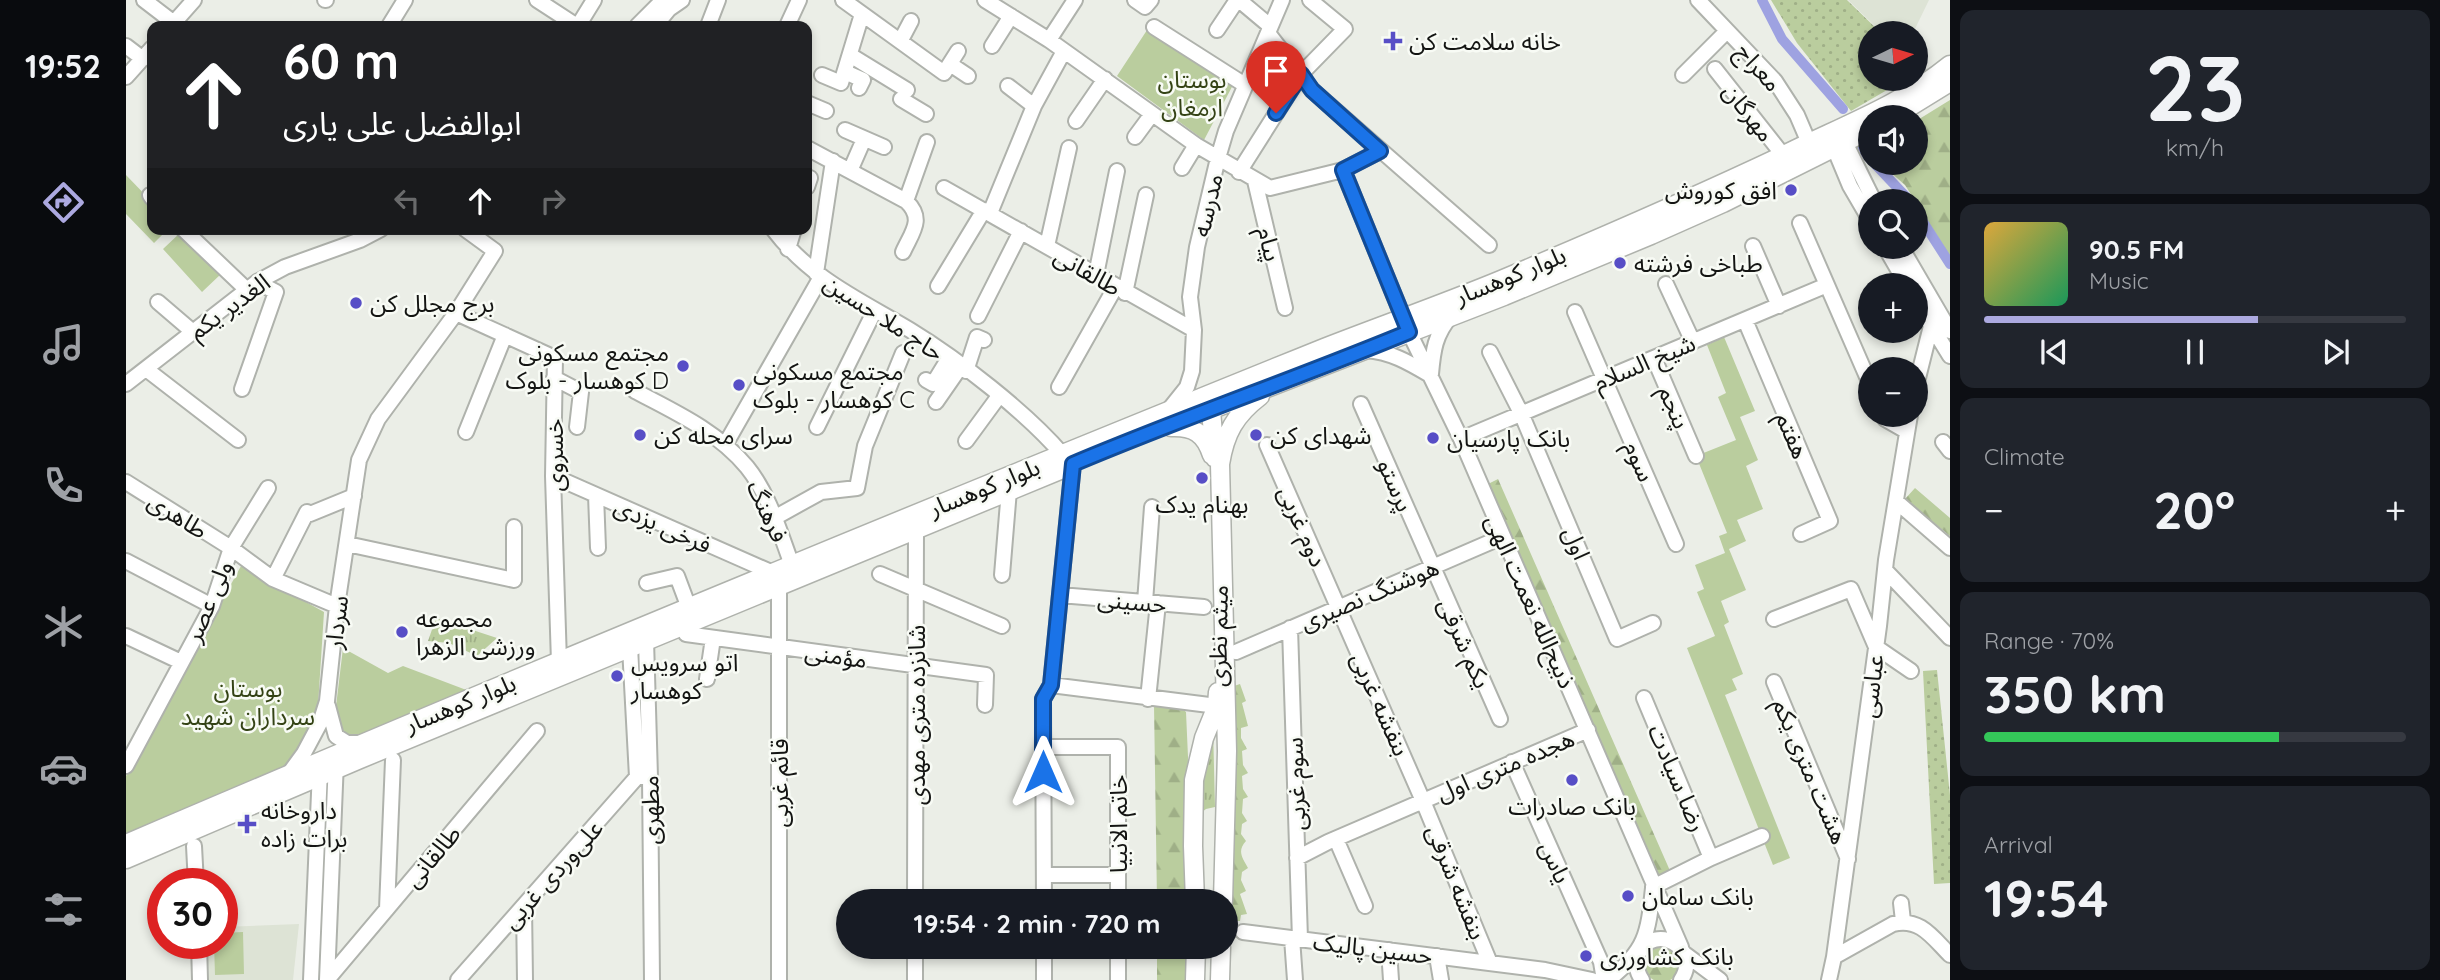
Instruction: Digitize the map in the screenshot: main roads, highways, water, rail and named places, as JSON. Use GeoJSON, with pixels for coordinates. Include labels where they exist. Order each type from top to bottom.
{"type":"FeatureCollection","features":[{"type":"Feature","properties":{"kind":"main road","name":"بلوار کوهسار"},"geometry":{"type":"LineString","coordinates":[[1211,402],[1277,384],[1366,350],[1406,324],[1451,316],[1723,203],[1836,138],[1950,65]]}},
{"type":"Feature","properties":{"kind":"main road"},"geometry":{"type":"LineString","coordinates":[[1913,105],[1950,82]]}},
{"type":"Feature","properties":{"kind":"main road","name":"بلوار کوهسار"},"geometry":{"type":"LineString","coordinates":[[126,859],[328,765],[638,644],[776,579],[792,565],[1068,460],[1406,324],[1809,142],[1858,132]]}},
{"type":"Feature","properties":{"kind":"main road"},"geometry":{"type":"LineString","coordinates":[[1223,889],[1227,751],[1220,464],[1229,428],[1239,413],[1277,384]]}},
{"type":"Feature","properties":{"kind":"main road","name":"میثم نظری"},"geometry":{"type":"LineString","coordinates":[[1195,889],[1192,822],[1194,780],[1203,738],[1217,706],[1221,664],[1216,466],[1211,402]]}},
{"type":"Feature","properties":{"kind":"main road"},"geometry":{"type":"LineString","coordinates":[[1163,420],[1198,431],[1210,448],[1216,466]]}},
{"type":"Feature","properties":{"kind":"main road","name":"بلوار کوهسار"},"geometry":{"type":"LineString","coordinates":[[126,844],[288,775],[328,765],[362,743],[688,608],[916,529],[1009,490],[1068,460]]}},
{"type":"Feature","properties":{"kind":"main road"},"geometry":{"type":"LineString","coordinates":[[1195,873],[1201,824],[1209,817],[1215,817],[1221,818],[1226,827]]}},
{"type":"Feature","properties":{"kind":"main road"},"geometry":{"type":"LineString","coordinates":[[1195,980],[1196,959]]}},
{"type":"Feature","properties":{"kind":"main road"},"geometry":{"type":"LineString","coordinates":[[1220,980],[1221,959]]}},
{"type":"Feature","properties":{"kind":"waterway"},"geometry":{"type":"LineString","coordinates":[[1762,0],[1782,39],[1843,109]]}},
{"type":"Feature","properties":{"kind":"waterway"},"geometry":{"type":"LineString","coordinates":[[1885,175],[1899,189]]}},
{"type":"Feature","properties":{"kind":"waterway"},"geometry":{"type":"LineString","coordinates":[[1928,230],[1950,264]]}},
{"type":"Feature","properties":{"kind":"place","name":"خانه سلامت کن"},"geometry":{"type":"Point","coordinates":[1393,41]}},
{"type":"Feature","properties":{"kind":"place","name":"افق کوروش"},"geometry":{"type":"Point","coordinates":[1791,190]}},
{"type":"Feature","properties":{"kind":"place","name":"طباخی فرشته"},"geometry":{"type":"Point","coordinates":[1620,263]}},
{"type":"Feature","properties":{"kind":"place","name":"برج مجلل کن"},"geometry":{"type":"Point","coordinates":[356,303]}},
{"type":"Feature","properties":{"kind":"place","name":"مجتمع مسکونی کوهسار - بلوک D"},"geometry":{"type":"Point","coordinates":[683,366]}},
{"type":"Feature","properties":{"kind":"place","name":"مجتمع مسکونی کوهسار - بلوک C"},"geometry":{"type":"Point","coordinates":[739,385]}},
{"type":"Feature","properties":{"kind":"place","name":"سرای محله کن"},"geometry":{"type":"Point","coordinates":[640,435]}},
{"type":"Feature","properties":{"kind":"place","name":"شهدای کن"},"geometry":{"type":"Point","coordinates":[1256,435]}},
{"type":"Feature","properties":{"kind":"place","name":"بانک پارسیان"},"geometry":{"type":"Point","coordinates":[1433,438]}},
{"type":"Feature","properties":{"kind":"place","name":"بهنام یدک"},"geometry":{"type":"Point","coordinates":[1202,478]}},
{"type":"Feature","properties":{"kind":"place","name":"مجموعه ورزشی الزهرا"},"geometry":{"type":"Point","coordinates":[402,632]}},
{"type":"Feature","properties":{"kind":"place","name":"اتو سرویس کوهسار"},"geometry":{"type":"Point","coordinates":[617,676]}},
{"type":"Feature","properties":{"kind":"place","name":"بانک صادرات"},"geometry":{"type":"Point","coordinates":[1572,780]}},
{"type":"Feature","properties":{"kind":"place","name":"داروخانه برات زاده"},"geometry":{"type":"Point","coordinates":[247,824]}},
{"type":"Feature","properties":{"kind":"place","name":"بانک سامان"},"geometry":{"type":"Point","coordinates":[1628,896]}},
{"type":"Feature","properties":{"kind":"place","name":"بانک کشاورزی"},"geometry":{"type":"Point","coordinates":[1586,956]}},
{"type":"Feature","properties":{"kind":"park label","name":"بوستان ارمغان"},"geometry":{"type":"Point","coordinates":[1192,93]}},
{"type":"Feature","properties":{"kind":"park label","name":"بوستان سرداران شهید"},"geometry":{"type":"Point","coordinates":[248,702]}}]}
